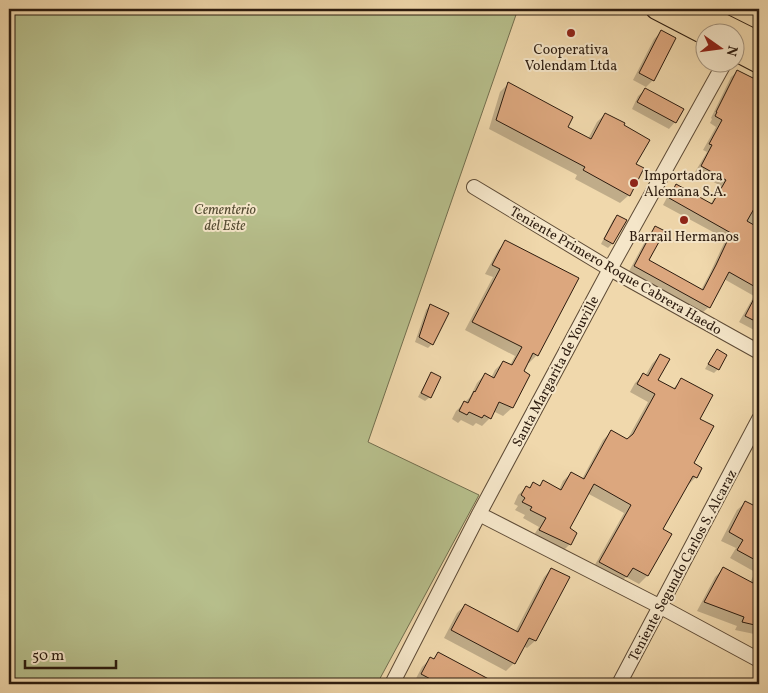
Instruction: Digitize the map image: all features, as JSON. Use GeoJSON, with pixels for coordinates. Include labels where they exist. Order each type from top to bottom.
{"type":"FeatureCollection","features":[{"type":"Feature","properties":{"kind":"highway"},"geometry":{"type":"LineString","coordinates":[[656,9],[696,30]]}},
{"type":"Feature","properties":{"kind":"highway"},"geometry":{"type":"LineString","coordinates":[[704,11],[759,42]]}},
{"type":"Feature","properties":{"kind":"highway"},"geometry":{"type":"LineString","coordinates":[[746,56],[759,63]]}},
{"type":"Feature","properties":{"kind":"street","name":"Santa Margarita de Youville"},"geometry":{"type":"LineString","coordinates":[[392,684],[479,514],[610,269],[719,72]]}},
{"type":"Feature","properties":{"kind":"street","name":"Teniente Primero Roque Cabrera Haedo"},"geometry":{"type":"LineString","coordinates":[[474,187],[610,269],[759,352]]}},
{"type":"Feature","properties":{"kind":"street","name":"Teniente Segundo Carlos S. Alcaraz"},"geometry":{"type":"LineString","coordinates":[[619,684],[759,419]]}},
{"type":"Feature","properties":{"kind":"street"},"geometry":{"type":"LineString","coordinates":[[479,514],[661,606],[759,660]]}},
{"type":"Feature","properties":{"kind":"green space","name":"Cementerio del Este"},"geometry":{"type":"Polygon","coordinates":[[[9,9],[518,9],[368,442],[479,495],[377,684],[9,684],[9,9]]]}},
{"type":"Feature","properties":{"kind":"building"},"geometry":{"type":"Polygon","coordinates":[[[661,30],[676,38],[654,81],[639,73],[661,30]]]}},
{"type":"Feature","properties":{"kind":"building"},"geometry":{"type":"Polygon","coordinates":[[[736,72],[741,72],[759,81],[759,200],[747,221],[759,228],[759,289],[729,272],[710,308],[634,266],[655,226],[665,231],[649,260],[703,290],[731,233],[669,198],[676,184],[712,204],[726,180],[701,166],[712,145],[709,144],[722,120],[715,116],[736,72]]]}},
{"type":"Feature","properties":{"kind":"building"},"geometry":{"type":"Polygon","coordinates":[[[508,82],[573,117],[568,127],[591,139],[605,113],[625,123],[624,125],[650,140],[636,164],[644,168],[630,196],[583,170],[585,167],[496,120],[508,82]]]}},
{"type":"Feature","properties":{"kind":"building"},"geometry":{"type":"Polygon","coordinates":[[[645,88],[684,109],[676,123],[637,102],[645,88]]]}},
{"type":"Feature","properties":{"kind":"building"},"geometry":{"type":"Polygon","coordinates":[[[617,215],[627,220],[613,244],[604,239],[617,215]]]}},
{"type":"Feature","properties":{"kind":"building"},"geometry":{"type":"Polygon","coordinates":[[[505,240],[579,278],[538,356],[533,353],[524,371],[530,375],[513,408],[499,402],[491,419],[484,415],[482,418],[469,412],[467,415],[459,411],[464,401],[468,403],[485,373],[494,378],[503,361],[512,365],[522,347],[472,322],[500,269],[492,265],[505,240]]]}},
{"type":"Feature","properties":{"kind":"building"},"geometry":{"type":"Polygon","coordinates":[[[759,289],[759,323],[745,316],[759,289]]]}},
{"type":"Feature","properties":{"kind":"building"},"geometry":{"type":"Polygon","coordinates":[[[430,304],[449,313],[433,345],[419,337],[430,304]]]}},
{"type":"Feature","properties":{"kind":"building"},"geometry":{"type":"Polygon","coordinates":[[[717,349],[727,355],[719,370],[708,364],[717,349]]]}},
{"type":"Feature","properties":{"kind":"building"},"geometry":{"type":"Polygon","coordinates":[[[660,354],[670,359],[658,380],[675,389],[681,378],[713,395],[700,419],[714,426],[694,463],[702,468],[697,478],[693,476],[663,529],[672,534],[648,576],[633,568],[627,577],[599,562],[631,505],[594,484],[570,528],[577,533],[571,545],[539,530],[546,518],[530,510],[532,507],[522,502],[525,498],[521,495],[526,486],[530,488],[533,482],[540,486],[543,480],[561,490],[571,472],[584,479],[611,430],[627,439],[633,434],[655,394],[637,384],[643,373],[648,376],[660,354]]]}},
{"type":"Feature","properties":{"kind":"building"},"geometry":{"type":"Polygon","coordinates":[[[431,372],[441,377],[431,398],[421,393],[431,372]]]}},
{"type":"Feature","properties":{"kind":"building"},"geometry":{"type":"Polygon","coordinates":[[[745,501],[759,508],[759,562],[737,550],[743,540],[729,532],[745,501]]]}},
{"type":"Feature","properties":{"kind":"building"},"geometry":{"type":"Polygon","coordinates":[[[723,567],[753,583],[759,570],[759,626],[742,622],[744,617],[704,602],[723,567]]]}},
{"type":"Feature","properties":{"kind":"building"},"geometry":{"type":"Polygon","coordinates":[[[551,568],[570,577],[536,641],[529,638],[515,664],[451,630],[465,604],[518,632],[551,568]]]}},
{"type":"Feature","properties":{"kind":"building"},"geometry":{"type":"Polygon","coordinates":[[[438,652],[498,684],[440,684],[421,674],[430,657],[434,659],[438,652]]]}},
{"type":"Feature","properties":{"kind":"place","name":"Cooperativa Volendam Ltda"},"geometry":{"type":"Point","coordinates":[571,33]}},
{"type":"Feature","properties":{"kind":"place","name":"Importadora Alemana S.A."},"geometry":{"type":"Point","coordinates":[634,183]}},
{"type":"Feature","properties":{"kind":"place","name":"Barrail Hermanos"},"geometry":{"type":"Point","coordinates":[684,220]}}]}
